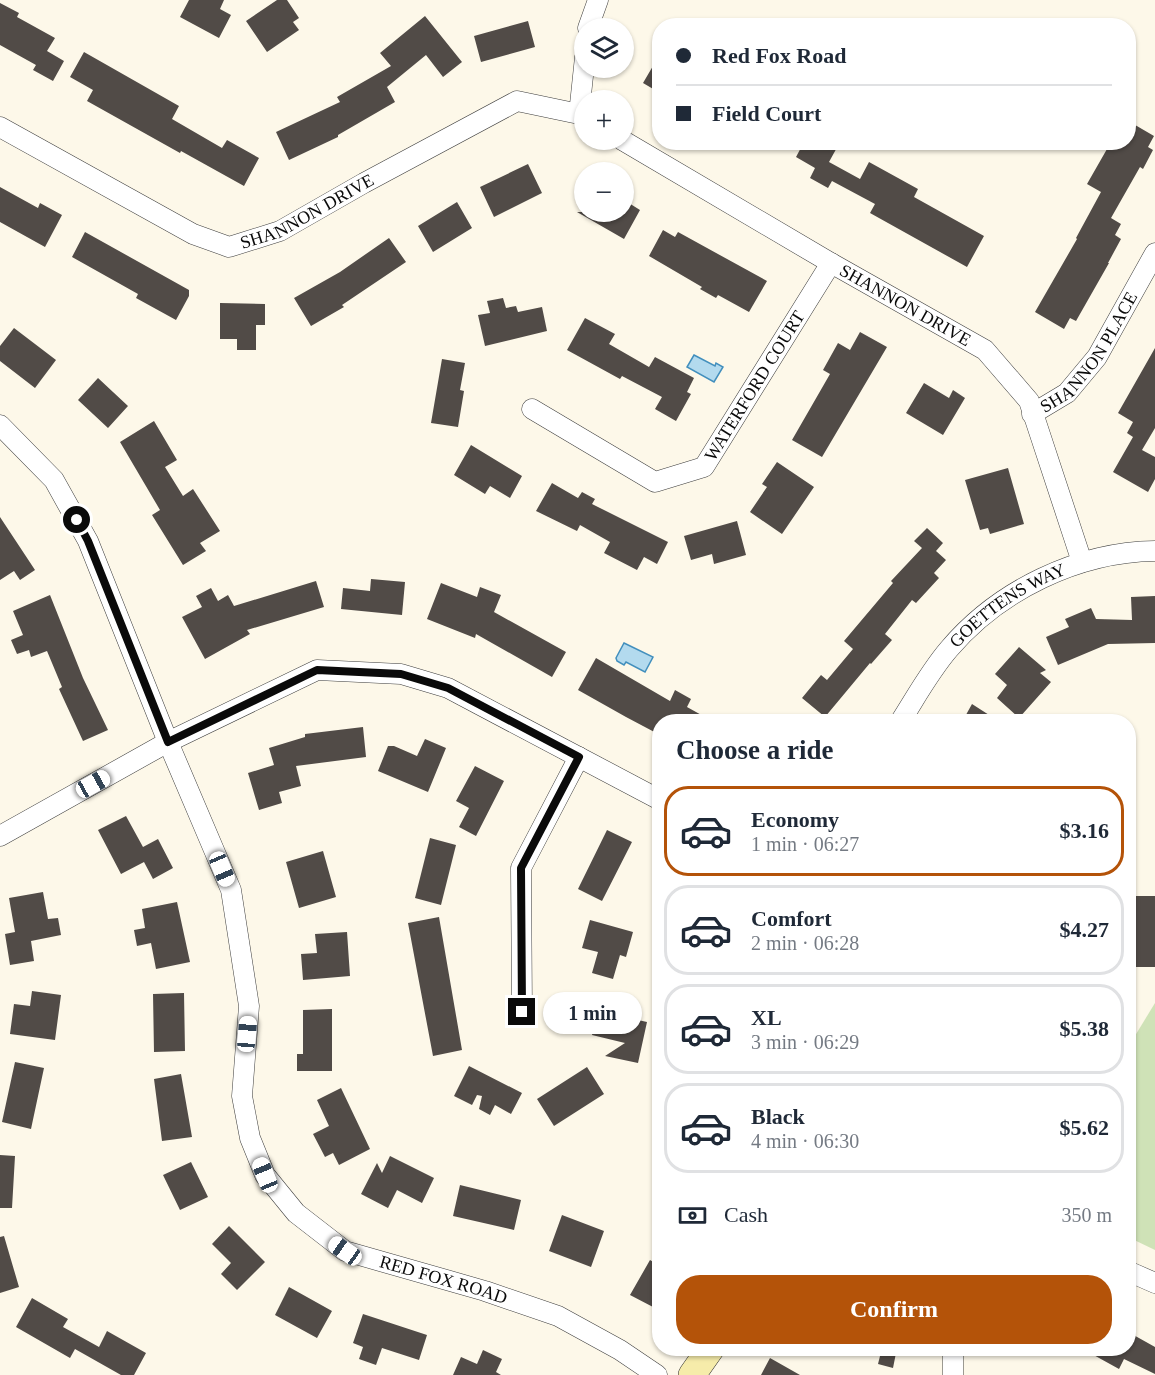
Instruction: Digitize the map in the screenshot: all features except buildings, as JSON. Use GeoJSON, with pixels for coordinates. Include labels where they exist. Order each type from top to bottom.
{"type":"FeatureCollection","features":[{"type":"Feature","properties":{"kind":"street"},"geometry":{"type":"LineString","coordinates":[[592,18],[598,0]]}},
{"type":"Feature","properties":{"kind":"street","name":"SHANNON DRIVE"},"geometry":{"type":"LineString","coordinates":[[0,127],[193,234],[229,247],[280,231],[517,101],[574,114]]}},
{"type":"Feature","properties":{"kind":"street","name":"SHANNON DRIVE"},"geometry":{"type":"LineString","coordinates":[[634,147],[831,263],[986,350],[1029,401],[1083,562]]}},
{"type":"Feature","properties":{"kind":"street","name":"SHANNON PLACE"},"geometry":{"type":"LineString","coordinates":[[1032,414],[1067,393],[1097,357],[1155,253]]}},
{"type":"Feature","properties":{"kind":"street","name":"WATERFORD COURT"},"geometry":{"type":"LineString","coordinates":[[532,409],[655,482],[704,467],[831,263]]}},
{"type":"Feature","properties":{"kind":"street","name":"RED FOX ROAD"},"geometry":{"type":"LineString","coordinates":[[0,425],[54,480],[88,541],[168,742],[231,890],[249,1006],[242,1096],[250,1138],[265,1175],[296,1213],[345,1251],[485,1291],[558,1316],[620,1350],[657,1375]]}},
{"type":"Feature","properties":{"kind":"street","name":"GOETTENS WAY"},"geometry":{"type":"LineString","coordinates":[[905,714],[948,650],[976,620],[1004,599],[1083,562],[1128,552],[1155,551]]}},
{"type":"Feature","properties":{"kind":"street"},"geometry":{"type":"LineString","coordinates":[[0,836],[168,742],[317,670],[401,674],[448,688],[652,796]]}},
{"type":"Feature","properties":{"kind":"street"},"geometry":{"type":"LineString","coordinates":[[522,1012],[521,868],[579,757]]}},
{"type":"Feature","properties":{"kind":"street"},"geometry":{"type":"LineString","coordinates":[[1136,1275],[1155,1283]]}},
{"type":"Feature","properties":{"kind":"street"},"geometry":{"type":"LineString","coordinates":[[692,1375],[705,1356]]}},
{"type":"Feature","properties":{"kind":"street"},"geometry":{"type":"LineString","coordinates":[[953,1356],[953,1375]]}},
{"type":"Feature","properties":{"kind":"green space"},"geometry":{"type":"Polygon","coordinates":[[[1155,1003],[1155,1250],[1136,1241],[1136,1034],[1155,1003]]]}},
{"type":"Feature","properties":{"kind":"water"},"geometry":{"type":"Polygon","coordinates":[[[694,355],[715,366],[716,363],[723,367],[714,382],[687,367],[694,355]]]}},
{"type":"Feature","properties":{"kind":"water"},"geometry":{"type":"Polygon","coordinates":[[[624,643],[653,657],[645,672],[626,662],[624,665],[617,661],[616,658],[624,643]]]}},
{"type":"Feature","properties":{"kind":"route"},"geometry":{"type":"LineString","coordinates":[[77,520],[88,541],[168,742],[317,670],[401,674],[448,688],[579,757],[521,868],[522,1012]]}}]}
